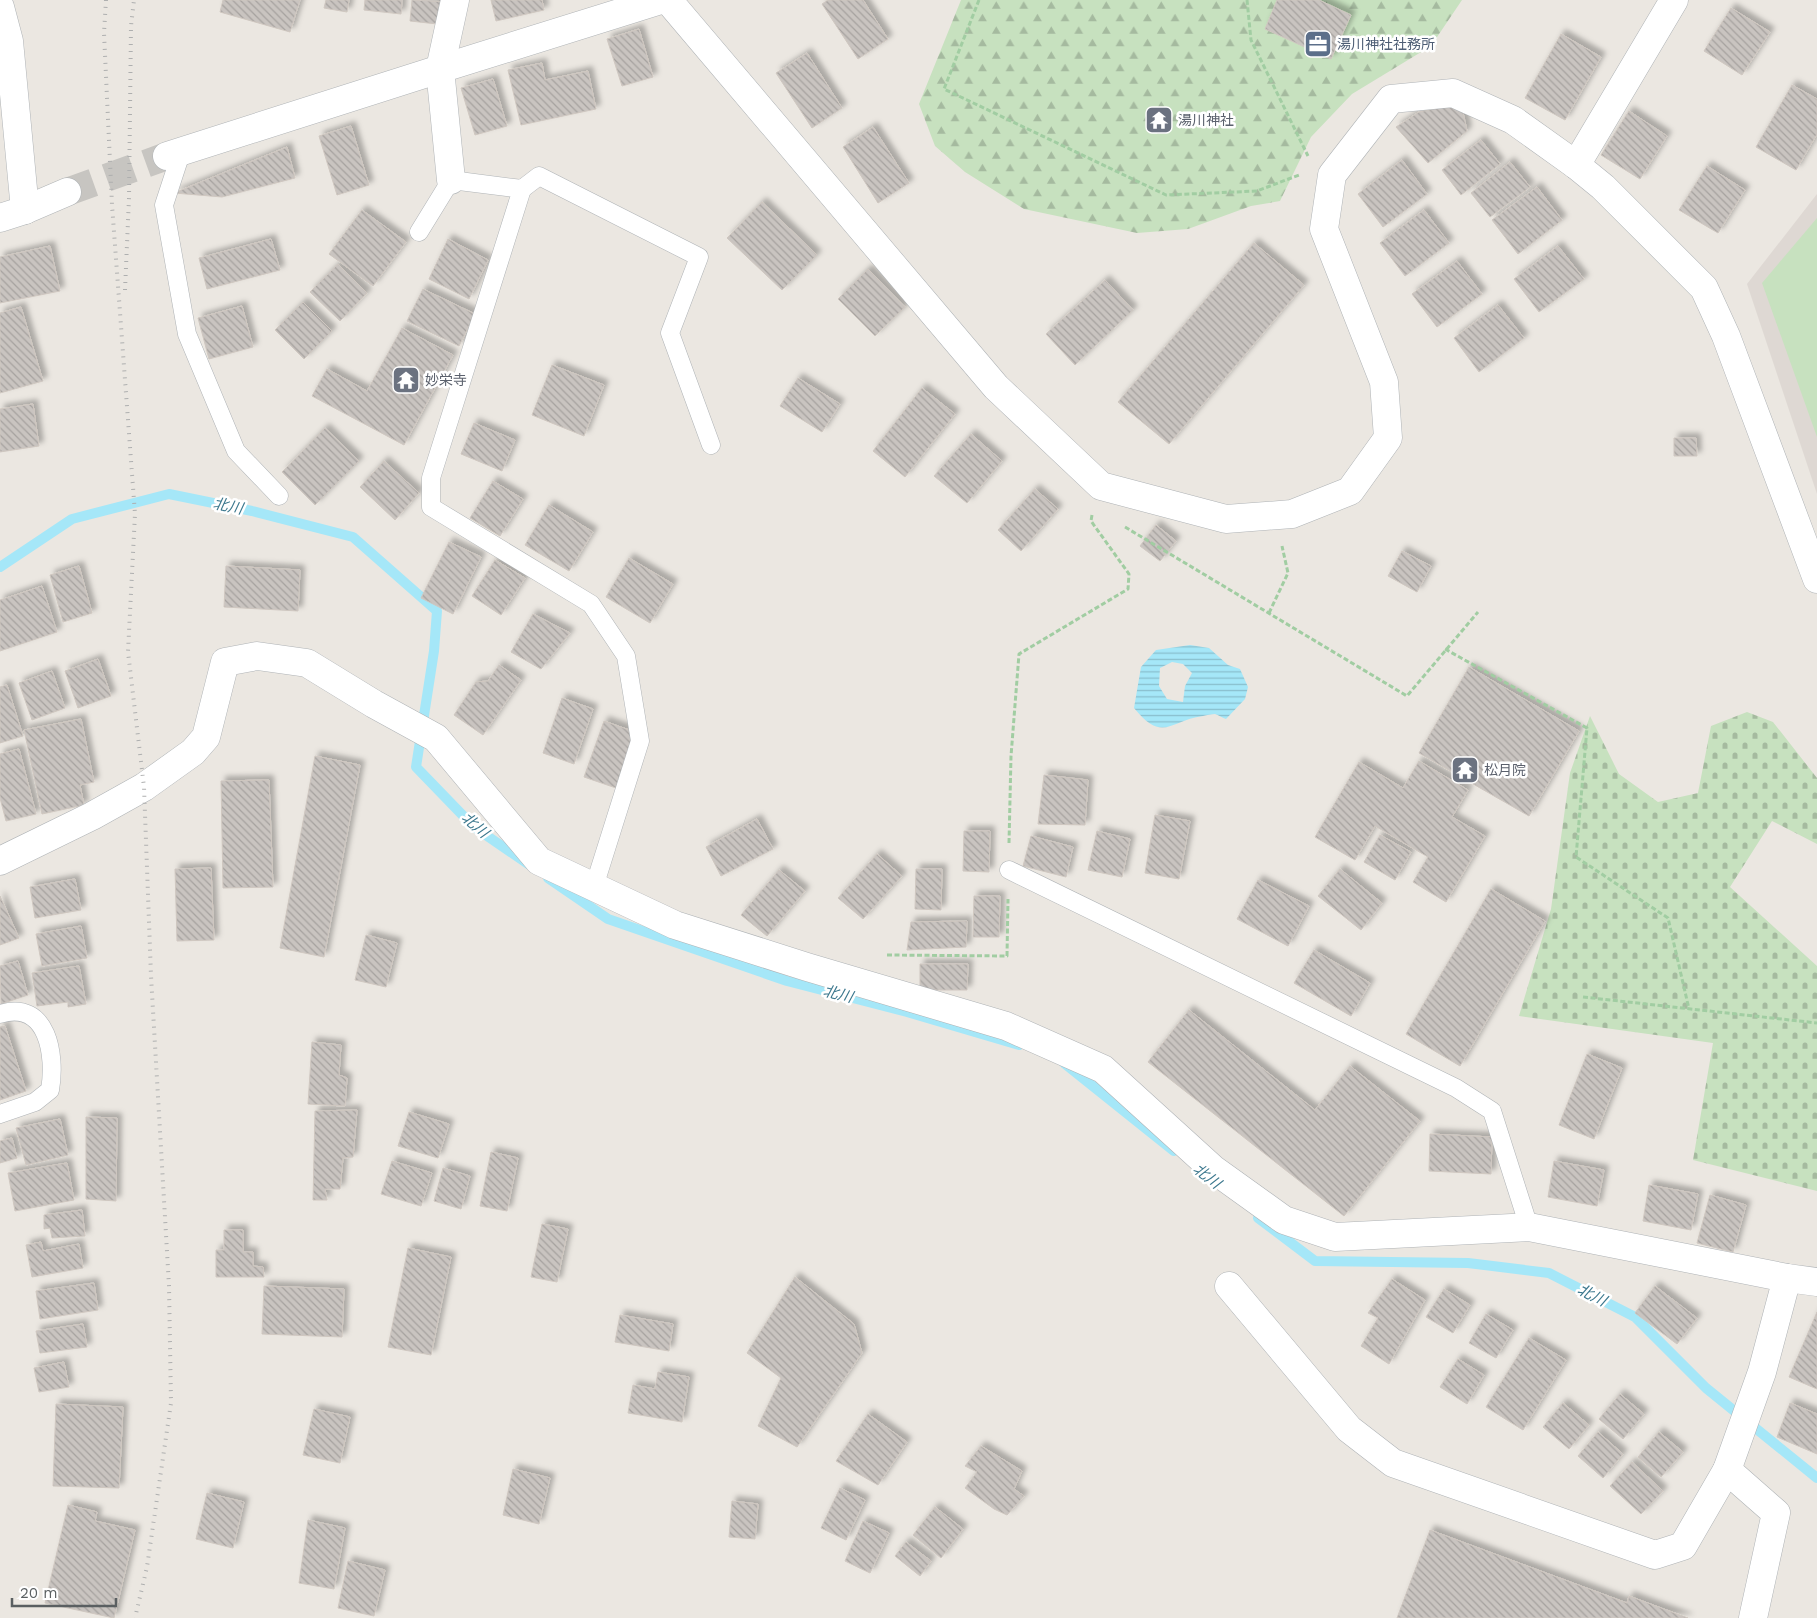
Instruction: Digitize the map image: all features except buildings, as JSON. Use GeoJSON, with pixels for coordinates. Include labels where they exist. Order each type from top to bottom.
{"type":"FeatureCollection","features":[{"type":"Feature","properties":{"kind":"street"},"geometry":{"type":"LineString","coordinates":[[451,180],[440,68],[455,0]]}},
{"type":"Feature","properties":{"kind":"street"},"geometry":{"type":"LineString","coordinates":[[175,153],[440,68],[661,0]]}},
{"type":"Feature","properties":{"kind":"street"},"geometry":{"type":"LineString","coordinates":[[668,0],[996,388],[1101,486],[1226,519],[1292,514],[1350,490],[1388,438],[1384,382],[1324,229],[1323,172],[1391,99],[1453,93],[1513,120],[1576,165],[1603,188],[1704,288],[1726,336],[1817,579]]}},
{"type":"Feature","properties":{"kind":"street"},"geometry":{"type":"LineString","coordinates":[[1576,165],[1674,0]]}},
{"type":"Feature","properties":{"kind":"street"},"geometry":{"type":"LineString","coordinates":[[0,7],[9,41],[25,210]]}},
{"type":"Feature","properties":{"kind":"street"},"geometry":{"type":"LineString","coordinates":[[0,218],[68,192]]}},
{"type":"Feature","properties":{"kind":"street"},"geometry":{"type":"LineString","coordinates":[[0,861],[92,816],[144,787],[193,752],[206,736],[224,662],[257,656],[307,663],[374,704],[436,738],[539,861],[675,925],[807,967],[1006,1026],[1102,1069],[1213,1169],[1284,1220],[1335,1237],[1530,1227],[1787,1278],[1817,1282]]}},
{"type":"Feature","properties":{"kind":"street"},"geometry":{"type":"LineString","coordinates":[[1229,1286],[1349,1429],[1393,1463],[1655,1555],[1682,1546],[1727,1470],[1762,1372],[1787,1278]]}},
{"type":"Feature","properties":{"kind":"street"},"geometry":{"type":"LineString","coordinates":[[1727,1470],[1776,1513],[1753,1618]]}},
{"type":"Feature","properties":{"kind":"lane"},"geometry":{"type":"LineString","coordinates":[[175,153],[164,205],[187,334],[236,451],[279,496]]}},
{"type":"Feature","properties":{"kind":"lane"},"geometry":{"type":"LineString","coordinates":[[594,887],[640,741],[626,656],[591,604],[431,507],[430,478],[522,189],[539,176],[699,257],[670,333],[711,445]]}},
{"type":"Feature","properties":{"kind":"lane"},"geometry":{"type":"LineString","coordinates":[[419,232],[451,180],[522,189]]}},
{"type":"Feature","properties":{"kind":"lane"},"geometry":{"type":"LineString","coordinates":[[1009,870],[1456,1088],[1492,1112],[1530,1227]]}},
{"type":"Feature","properties":{"kind":"lane"},"geometry":{"type":"LineString","coordinates":[[0,1014],[11,1011],[30,1014],[39,1022],[47,1038],[52,1079],[50,1090],[35,1102],[0,1114]]}},
{"type":"Feature","properties":{"kind":"path"},"geometry":{"type":"LineString","coordinates":[[979,0],[944,89],[1166,196],[1257,191],[1323,172],[1251,40],[1247,0]]}},
{"type":"Feature","properties":{"kind":"path"},"geometry":{"type":"LineString","coordinates":[[845,977],[878,955],[1007,956],[1011,756],[1019,654],[1128,589],[1129,574],[1091,521],[1101,486]]}},
{"type":"Feature","properties":{"kind":"path"},"geometry":{"type":"LineString","coordinates":[[1269,613],[1288,572],[1275,515]]}},
{"type":"Feature","properties":{"kind":"path"},"geometry":{"type":"LineString","coordinates":[[1119,524],[1407,696],[1478,612]]}},
{"type":"Feature","properties":{"kind":"path"},"geometry":{"type":"LineString","coordinates":[[1445,649],[1587,728],[1576,857],[1668,918],[1689,1009]]}},
{"type":"Feature","properties":{"kind":"path"},"geometry":{"type":"LineString","coordinates":[[1583,996],[1817,1023]]}},
{"type":"Feature","properties":{"kind":"shaded area"},"geometry":{"type":"Polygon","coordinates":[[[1817,194],[1817,494],[1747,284],[1817,194]]]}},
{"type":"Feature","properties":{"kind":"green space","name":"湯川神社"},"geometry":{"type":"Polygon","coordinates":[[[961,0],[1462,0],[1431,46],[1352,94],[1311,137],[1280,201],[1251,206],[1188,229],[1137,233],[1024,209],[965,172],[935,146],[919,104],[961,0]]]}},
{"type":"Feature","properties":{"kind":"green space"},"geometry":{"type":"Polygon","coordinates":[[[1817,218],[1817,437],[1762,283],[1817,218]]]}},
{"type":"Feature","properties":{"kind":"green space"},"geometry":{"type":"Polygon","coordinates":[[[1747,712],[1773,722],[1817,778],[1817,844],[1772,821],[1730,887],[1817,966],[1817,1191],[1693,1160],[1713,1043],[1519,1016],[1551,909],[1570,773],[1590,716],[1619,774],[1658,802],[1698,793],[1711,726],[1747,712]]]}},
{"type":"Feature","properties":{"kind":"water"},"geometry":{"type":"Polygon","coordinates":[[[1190,645],[1209,648],[1228,665],[1240,669],[1248,687],[1245,699],[1226,719],[1214,714],[1192,718],[1167,727],[1152,725],[1134,708],[1141,667],[1156,650],[1190,645]],[[1172,662],[1160,668],[1159,686],[1167,699],[1183,702],[1185,686],[1192,673],[1183,664],[1172,662]]]}},
{"type":"Feature","properties":{"kind":"waterway","name":"北川"},"geometry":{"type":"LineString","coordinates":[[0,567],[72,519],[169,494],[252,511],[353,537],[437,611],[434,651],[416,767],[474,827],[528,864]]}},
{"type":"Feature","properties":{"kind":"waterway","name":"北川"},"geometry":{"type":"LineString","coordinates":[[548,878],[608,919],[787,981],[907,1012],[1019,1045]]}},
{"type":"Feature","properties":{"kind":"waterway","name":"北川"},"geometry":{"type":"LineString","coordinates":[[1064,1063],[1174,1151]]}},
{"type":"Feature","properties":{"kind":"waterway","name":"北川"},"geometry":{"type":"LineString","coordinates":[[1258,1218],[1315,1261],[1468,1263],[1549,1273],[1635,1317],[1706,1388],[1817,1478]]}},
{"type":"Feature","properties":{"kind":"tunnel"},"geometry":{"type":"LineString","coordinates":[[67,192],[167,156]]}},
{"type":"Feature","properties":{"kind":"railway"},"geometry":{"type":"LineString","coordinates":[[106,0],[104,33],[112,205],[135,514],[128,652],[144,787],[151,976],[169,1286],[171,1403],[147,1567],[135,1618]]}},
{"type":"Feature","properties":{"kind":"railway"},"geometry":{"type":"LineString","coordinates":[[125,290],[129,198],[131,26],[134,0]]}},
{"type":"Feature","properties":{"kind":"place","name":"湯川神社社務所"},"geometry":{"type":"Point","coordinates":[1318,44]}},
{"type":"Feature","properties":{"kind":"place","name":"湯川神社"},"geometry":{"type":"Point","coordinates":[1159,120]}},
{"type":"Feature","properties":{"kind":"place","name":"妙栄寺"},"geometry":{"type":"Point","coordinates":[406,380]}},
{"type":"Feature","properties":{"kind":"place","name":"松月院"},"geometry":{"type":"Point","coordinates":[1465,770]}}]}
